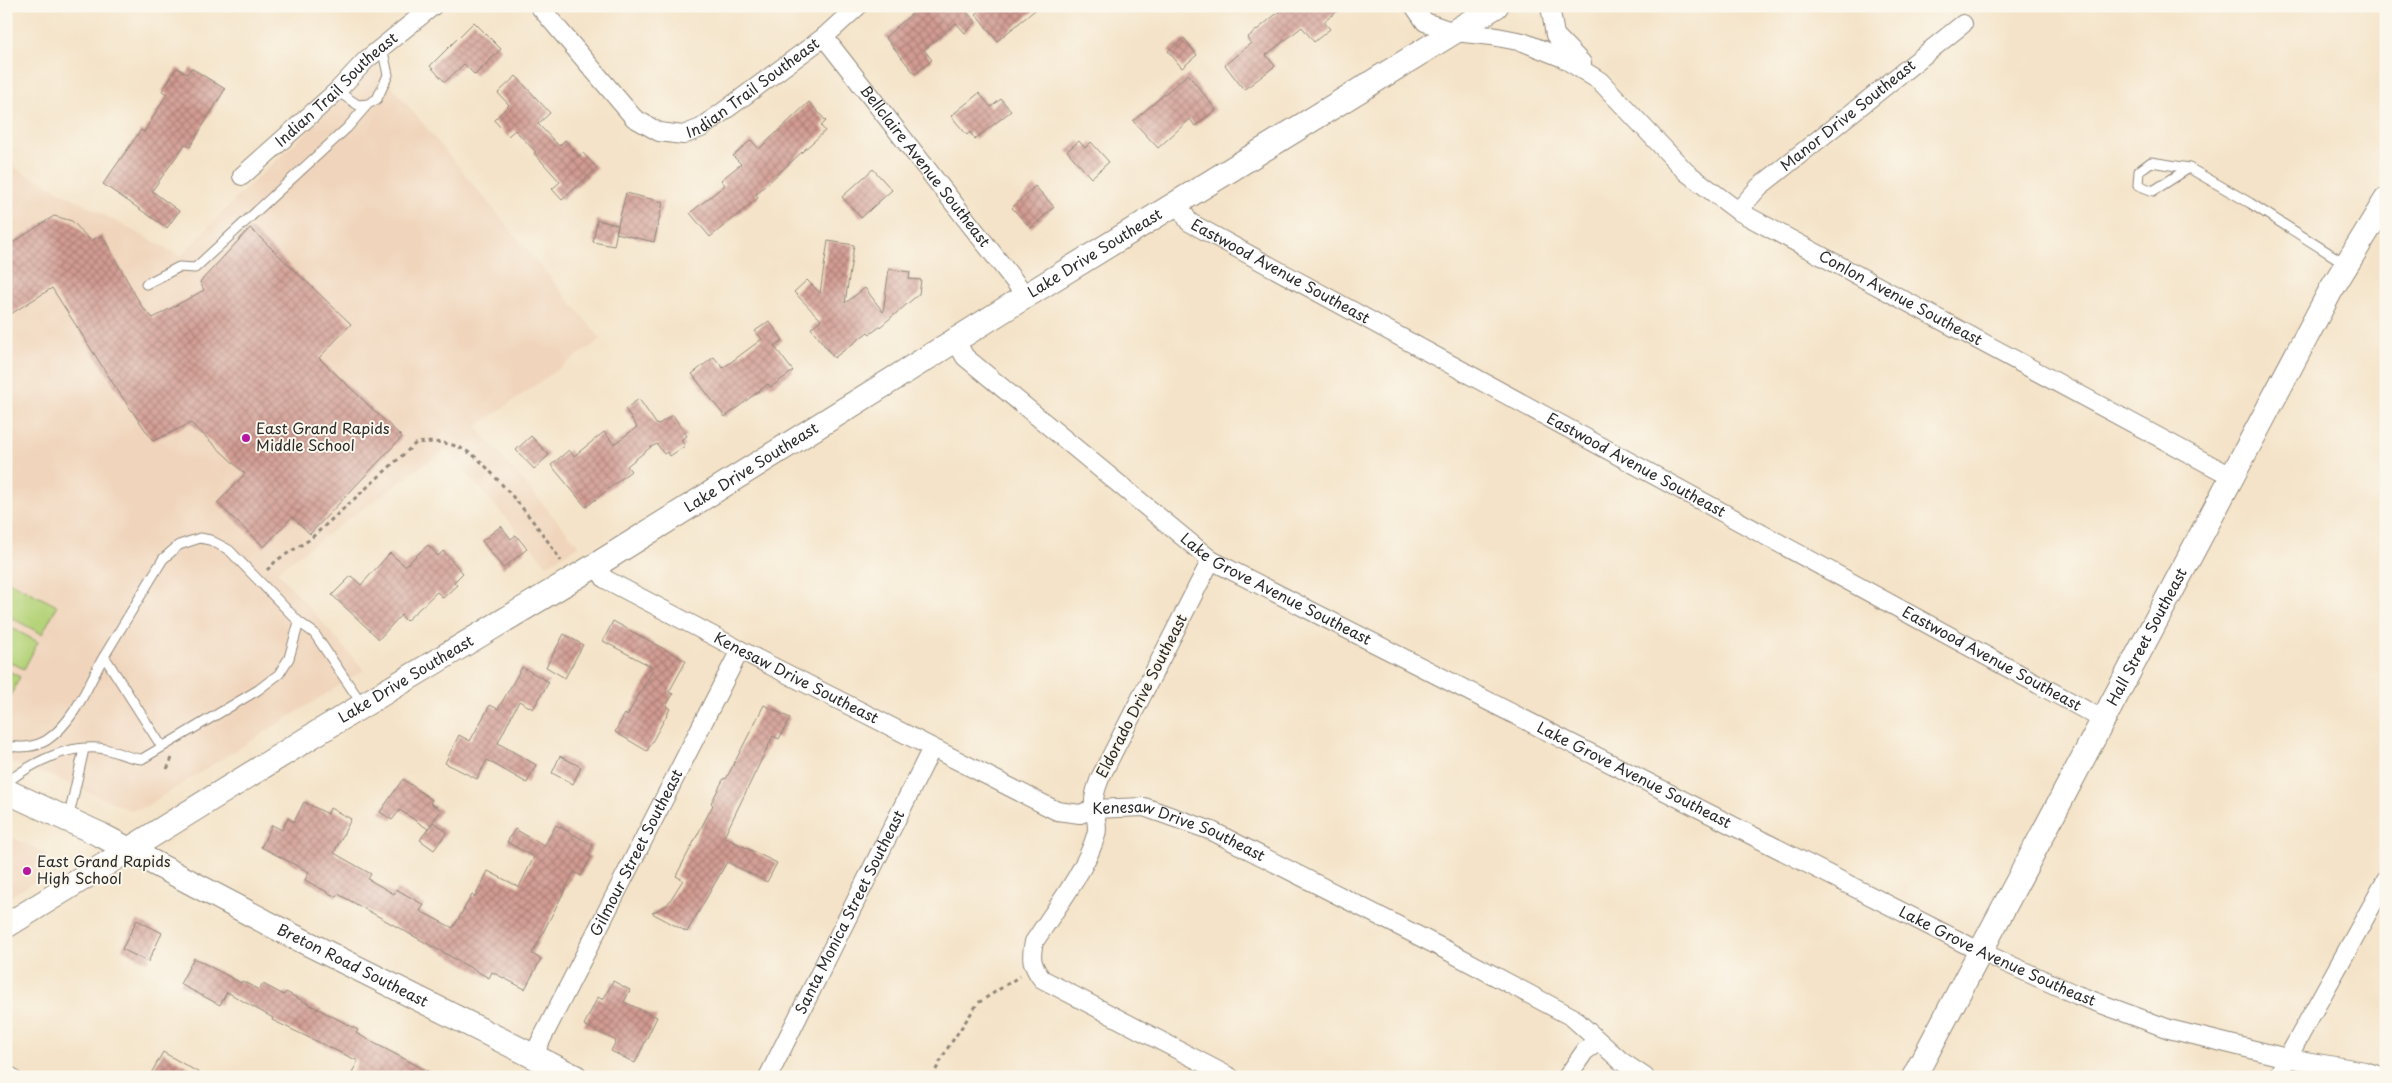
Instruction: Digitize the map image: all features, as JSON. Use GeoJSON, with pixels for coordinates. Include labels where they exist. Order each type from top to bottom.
{"type":"FeatureCollection","features":[{"type":"Feature","properties":{"kind":"main road","name":"Lake Drive Southeast"},"geometry":{"type":"LineString","coordinates":[[6,926],[596,565],[1026,296],[1178,204],[1496,6]]}},
{"type":"Feature","properties":{"kind":"main road","name":"Hall Street Southeast"},"geometry":{"type":"LineString","coordinates":[[1914,1077],[2231,476],[2346,264],[2386,200]]}},
{"type":"Feature","properties":{"kind":"main road","name":"Breton Road Southeast"},"geometry":{"type":"LineString","coordinates":[[6,791],[130,850],[279,929],[575,1077]]}},
{"type":"Feature","properties":{"kind":"street","name":"Indian Trail Southeast"},"geometry":{"type":"LineString","coordinates":[[242,176],[337,91],[366,60],[433,6]]}},
{"type":"Feature","properties":{"kind":"street","name":"Indian Trail Southeast"},"geometry":{"type":"LineString","coordinates":[[539,6],[634,118],[659,132],[683,135],[701,128],[824,37],[858,6]]}},
{"type":"Feature","properties":{"kind":"street","name":"Conlon Avenue Southeast"},"geometry":{"type":"LineString","coordinates":[[1414,6],[1425,22],[1454,32],[1523,42],[1563,58],[1600,81]]}},
{"type":"Feature","properties":{"kind":"street","name":"Conlon Avenue Southeast"},"geometry":{"type":"LineString","coordinates":[[1550,6],[1555,35],[1686,172],[1738,210],[2231,476]]}},
{"type":"Feature","properties":{"kind":"street","name":"Manor Drive Southeast"},"geometry":{"type":"LineString","coordinates":[[1738,210],[1758,188],[1963,24]]}},
{"type":"Feature","properties":{"kind":"street","name":"Bellclaire Avenue Southeast"},"geometry":{"type":"LineString","coordinates":[[824,37],[1026,296]]}},
{"type":"Feature","properties":{"kind":"street","name":"Eastwood Avenue Southeast"},"geometry":{"type":"LineString","coordinates":[[1178,204],[1189,222],[2102,719]]}},
{"type":"Feature","properties":{"kind":"street","name":"Lake Grove Avenue Southeast"},"geometry":{"type":"LineString","coordinates":[[956,341],[965,357],[1211,560],[1979,951],[2077,995],[2169,1029],[2287,1058],[2365,1071],[2385,1077]]}},
{"type":"Feature","properties":{"kind":"street","name":"Eldorado Drive Southeast"},"geometry":{"type":"LineString","coordinates":[[1033,968],[1031,956],[1034,942],[1082,866],[1095,838],[1097,823],[1094,809],[1094,794],[1100,778],[1211,560]]}},
{"type":"Feature","properties":{"kind":"street","name":"Kenesaw Drive Southeast"},"geometry":{"type":"LineString","coordinates":[[596,565],[605,579],[740,650],[1057,811],[1080,814],[1094,809],[1144,807],[1212,831],[1448,951],[1572,1017],[1598,1042],[1645,1077]]}},
{"type":"Feature","properties":{"kind":"street","name":"Gilmour Street Southeast"},"geometry":{"type":"LineString","coordinates":[[533,1056],[740,650]]}},
{"type":"Feature","properties":{"kind":"street","name":"Santa Monica Street Southeast"},"geometry":{"type":"LineString","coordinates":[[768,1077],[932,748]]}},
{"type":"Feature","properties":{"kind":"street"},"geometry":{"type":"LineString","coordinates":[[2277,1077],[2386,880]]}},
{"type":"Feature","properties":{"kind":"street"},"geometry":{"type":"LineString","coordinates":[[1033,968],[1042,979],[1062,991],[1230,1077]]}},
{"type":"Feature","properties":{"kind":"street"},"geometry":{"type":"LineString","coordinates":[[1567,1077],[1585,1051],[1598,1042]]}},
{"type":"Feature","properties":{"kind":"street"},"geometry":{"type":"LineString","coordinates":[[6,1074],[11,1077]]}},
{"type":"Feature","properties":{"kind":"lane"},"geometry":{"type":"LineString","coordinates":[[146,284],[179,267],[195,268],[347,128],[368,104],[377,99],[388,75],[382,47]]}},
{"type":"Feature","properties":{"kind":"lane"},"geometry":{"type":"LineString","coordinates":[[337,91],[358,104],[368,104]]}},
{"type":"Feature","properties":{"kind":"lane"},"geometry":{"type":"LineString","coordinates":[[2189,168],[2153,192],[2138,185],[2139,171],[2151,162],[2189,168],[2250,203],[2346,264]]}},
{"type":"Feature","properties":{"kind":"lane"},"geometry":{"type":"LineString","coordinates":[[6,745],[22,747],[35,745],[57,732],[71,713],[163,559],[179,545],[200,538],[210,540],[229,550],[299,622],[314,633],[364,706]]}},
{"type":"Feature","properties":{"kind":"lane"},"geometry":{"type":"LineString","coordinates":[[6,783],[23,770],[68,751],[103,749],[142,759],[258,690],[279,674],[289,658],[299,622]]}},
{"type":"Feature","properties":{"kind":"lane"},"geometry":{"type":"LineString","coordinates":[[104,656],[162,747]]}},
{"type":"Feature","properties":{"kind":"lane"},"geometry":{"type":"LineString","coordinates":[[68,820],[84,749]]}},
{"type":"Feature","properties":{"kind":"path"},"geometry":{"type":"LineString","coordinates":[[266,570],[277,560],[309,540],[416,443],[429,442],[455,446],[469,452],[480,461],[524,508],[561,560]]}},
{"type":"Feature","properties":{"kind":"path"},"geometry":{"type":"LineString","coordinates":[[932,1077],[947,1049],[978,1003],[1033,968]]}},
{"type":"Feature","properties":{"kind":"shaded area","name":"East Grand Rapids Middle School"},"geometry":{"type":"Polygon","coordinates":[[[376,67],[601,339],[476,427],[579,546],[547,565],[446,449],[277,571],[364,670],[145,807],[130,810],[51,776],[6,761],[6,163],[181,256],[237,197],[376,67]]]}},
{"type":"Feature","properties":{"kind":"shaded area","name":"East Grand Rapids High School"},"geometry":{"type":"Polygon","coordinates":[[[6,835],[45,853],[50,866],[44,876],[6,899],[6,835]]]}},
{"type":"Feature","properties":{"kind":"green space"},"geometry":{"type":"Polygon","coordinates":[[[6,580],[57,606],[42,634],[6,615],[6,580]]]}},
{"type":"Feature","properties":{"kind":"green space"},"geometry":{"type":"Polygon","coordinates":[[[6,625],[38,642],[24,669],[6,660],[6,625]]]}},
{"type":"Feature","properties":{"kind":"green space"},"geometry":{"type":"Polygon","coordinates":[[[6,670],[20,677],[6,704],[6,670]]]}},
{"type":"Feature","properties":{"kind":"building"},"geometry":{"type":"Polygon","coordinates":[[[921,6],[961,6],[976,22],[965,33],[956,23],[924,50],[932,60],[915,74],[885,37],[921,6]]]}},
{"type":"Feature","properties":{"kind":"building"},"geometry":{"type":"Polygon","coordinates":[[[986,6],[1040,6],[997,41],[976,14],[986,6]]]}},
{"type":"Feature","properties":{"kind":"building"},"geometry":{"type":"Polygon","coordinates":[[[1286,6],[1343,6],[1324,22],[1330,29],[1314,42],[1302,27],[1266,55],[1275,66],[1244,90],[1225,65],[1251,43],[1247,38],[1286,6]]]}},
{"type":"Feature","properties":{"kind":"building"},"geometry":{"type":"Polygon","coordinates":[[[474,22],[501,49],[475,75],[464,64],[445,82],[430,66],[474,22]]]}},
{"type":"Feature","properties":{"kind":"building"},"geometry":{"type":"Polygon","coordinates":[[[1184,38],[1197,55],[1182,68],[1168,51],[1184,38]]]}},
{"type":"Feature","properties":{"kind":"building"},"geometry":{"type":"Polygon","coordinates":[[[177,68],[187,74],[191,68],[225,89],[190,147],[185,144],[152,191],[179,211],[167,228],[103,184],[141,130],[144,132],[167,94],[162,91],[177,68]]]}},
{"type":"Feature","properties":{"kind":"building"},"geometry":{"type":"Polygon","coordinates":[[[1188,74],[1216,110],[1195,126],[1190,119],[1158,148],[1133,121],[1188,74]]]}},
{"type":"Feature","properties":{"kind":"building"},"geometry":{"type":"Polygon","coordinates":[[[516,76],[550,113],[538,124],[559,146],[565,140],[579,156],[583,153],[597,168],[562,200],[552,189],[560,182],[534,153],[536,152],[515,130],[508,136],[494,120],[509,105],[498,93],[516,76]]]}},
{"type":"Feature","properties":{"kind":"building"},"geometry":{"type":"Polygon","coordinates":[[[979,93],[991,107],[1001,99],[1011,111],[975,139],[970,132],[967,135],[951,116],[979,93]]]}},
{"type":"Feature","properties":{"kind":"building"},"geometry":{"type":"Polygon","coordinates":[[[809,102],[826,121],[821,126],[825,131],[756,194],[758,198],[710,237],[690,213],[725,185],[721,180],[741,164],[733,156],[751,140],[759,149],[809,102]]]}},
{"type":"Feature","properties":{"kind":"building"},"geometry":{"type":"Polygon","coordinates":[[[1079,141],[1085,148],[1091,142],[1109,162],[1091,178],[1067,151],[1079,141]]]}},
{"type":"Feature","properties":{"kind":"building"},"geometry":{"type":"Polygon","coordinates":[[[873,169],[892,190],[861,218],[842,197],[873,169]]]}},
{"type":"Feature","properties":{"kind":"building"},"geometry":{"type":"Polygon","coordinates":[[[1035,186],[1054,207],[1031,228],[1012,208],[1035,186]]]}},
{"type":"Feature","properties":{"kind":"building"},"geometry":{"type":"Polygon","coordinates":[[[626,193],[663,202],[654,242],[616,233],[626,193]]]}},
{"type":"Feature","properties":{"kind":"building","name":"East Grand Rapids Middle School"},"geometry":{"type":"Polygon","coordinates":[[[54,216],[72,221],[91,241],[102,235],[142,307],[153,318],[204,290],[200,282],[250,228],[351,324],[319,358],[402,437],[310,534],[292,517],[264,547],[217,503],[245,474],[191,423],[153,441],[118,391],[52,288],[6,317],[6,247],[54,216]]]}},
{"type":"Feature","properties":{"kind":"building"},"geometry":{"type":"Polygon","coordinates":[[[597,220],[618,225],[614,246],[593,242],[597,220]]]}},
{"type":"Feature","properties":{"kind":"building"},"geometry":{"type":"Polygon","coordinates":[[[828,241],[854,245],[845,303],[865,288],[883,312],[889,269],[910,272],[909,279],[921,280],[919,294],[881,326],[870,334],[868,332],[834,358],[811,328],[821,320],[794,292],[807,280],[820,293],[828,241]]]}},
{"type":"Feature","properties":{"kind":"building"},"geometry":{"type":"Polygon","coordinates":[[[769,321],[783,340],[774,346],[793,371],[771,387],[768,384],[725,417],[692,374],[714,357],[723,368],[762,339],[755,331],[769,321]]]}},
{"type":"Feature","properties":{"kind":"building"},"geometry":{"type":"Polygon","coordinates":[[[639,399],[657,425],[673,415],[687,436],[681,440],[685,446],[670,456],[667,452],[664,454],[657,444],[651,447],[627,466],[631,471],[586,507],[551,465],[569,450],[574,456],[604,432],[614,444],[637,427],[625,409],[639,399]]]}},
{"type":"Feature","properties":{"kind":"building"},"geometry":{"type":"Polygon","coordinates":[[[531,436],[549,455],[534,469],[516,450],[531,436]]]}},
{"type":"Feature","properties":{"kind":"building"},"geometry":{"type":"Polygon","coordinates":[[[501,526],[511,539],[516,535],[527,549],[503,568],[482,541],[501,526]]]}},
{"type":"Feature","properties":{"kind":"building"},"geometry":{"type":"Polygon","coordinates":[[[428,545],[438,556],[443,551],[463,573],[454,582],[457,585],[443,598],[437,592],[406,621],[401,615],[379,639],[332,595],[351,576],[361,585],[390,553],[405,566],[428,545]]]}},
{"type":"Feature","properties":{"kind":"building"},"geometry":{"type":"Polygon","coordinates":[[[613,621],[686,661],[669,692],[673,694],[666,706],[670,709],[647,751],[615,732],[625,714],[627,716],[654,668],[603,641],[613,621]]]}},
{"type":"Feature","properties":{"kind":"building"},"geometry":{"type":"Polygon","coordinates":[[[564,634],[583,645],[565,678],[546,667],[564,634]]]}},
{"type":"Feature","properties":{"kind":"building"},"geometry":{"type":"Polygon","coordinates":[[[522,667],[549,682],[533,709],[519,701],[498,743],[536,765],[527,783],[487,760],[477,779],[445,763],[459,735],[470,741],[490,705],[498,709],[522,667]]]}},
{"type":"Feature","properties":{"kind":"building"},"geometry":{"type":"Polygon","coordinates":[[[764,705],[790,718],[779,739],[773,736],[724,837],[777,863],[767,882],[727,862],[687,932],[652,913],[667,905],[683,880],[676,876],[713,805],[711,803],[724,778],[726,779],[764,705]]]}},
{"type":"Feature","properties":{"kind":"building"},"geometry":{"type":"Polygon","coordinates":[[[560,756],[581,767],[573,784],[552,773],[560,756]]]}},
{"type":"Feature","properties":{"kind":"building"},"geometry":{"type":"Polygon","coordinates":[[[403,779],[432,800],[430,803],[441,810],[428,829],[400,810],[392,820],[380,812],[403,779]]]}},
{"type":"Feature","properties":{"kind":"building"},"geometry":{"type":"Polygon","coordinates":[[[304,802],[328,814],[330,808],[351,819],[334,853],[371,874],[368,879],[394,894],[396,889],[424,905],[420,911],[453,928],[472,895],[475,897],[488,871],[519,887],[534,857],[507,842],[515,829],[544,846],[556,825],[593,845],[588,855],[591,857],[581,876],[574,872],[532,954],[541,959],[525,989],[492,972],[489,978],[338,894],[336,897],[305,880],[309,872],[261,847],[272,825],[282,830],[288,818],[294,822],[304,802]]]}},
{"type":"Feature","properties":{"kind":"building"},"geometry":{"type":"Polygon","coordinates":[[[433,822],[447,832],[434,850],[420,840],[433,822]]]}},
{"type":"Feature","properties":{"kind":"building"},"geometry":{"type":"Polygon","coordinates":[[[137,920],[162,933],[148,962],[122,949],[137,920]]]}},
{"type":"Feature","properties":{"kind":"building"},"geometry":{"type":"Polygon","coordinates":[[[194,958],[241,983],[242,981],[259,990],[263,984],[284,995],[286,992],[358,1030],[356,1033],[439,1077],[350,1077],[358,1061],[272,1020],[273,1018],[227,992],[220,1005],[180,984],[194,958]]]}},
{"type":"Feature","properties":{"kind":"building"},"geometry":{"type":"Polygon","coordinates":[[[613,981],[630,990],[624,1002],[657,1017],[635,1063],[611,1051],[616,1041],[584,1025],[598,997],[603,1000],[613,981]]]}},
{"type":"Feature","properties":{"kind":"building"},"geometry":{"type":"Polygon","coordinates":[[[163,1052],[206,1077],[149,1077],[163,1052]]]}},
{"type":"Feature","properties":{"kind":"place","name":"East Grand Rapids Middle School"},"geometry":{"type":"Point","coordinates":[246,438]}},
{"type":"Feature","properties":{"kind":"place","name":"East Grand Rapids High School"},"geometry":{"type":"Point","coordinates":[27,871]}}]}
